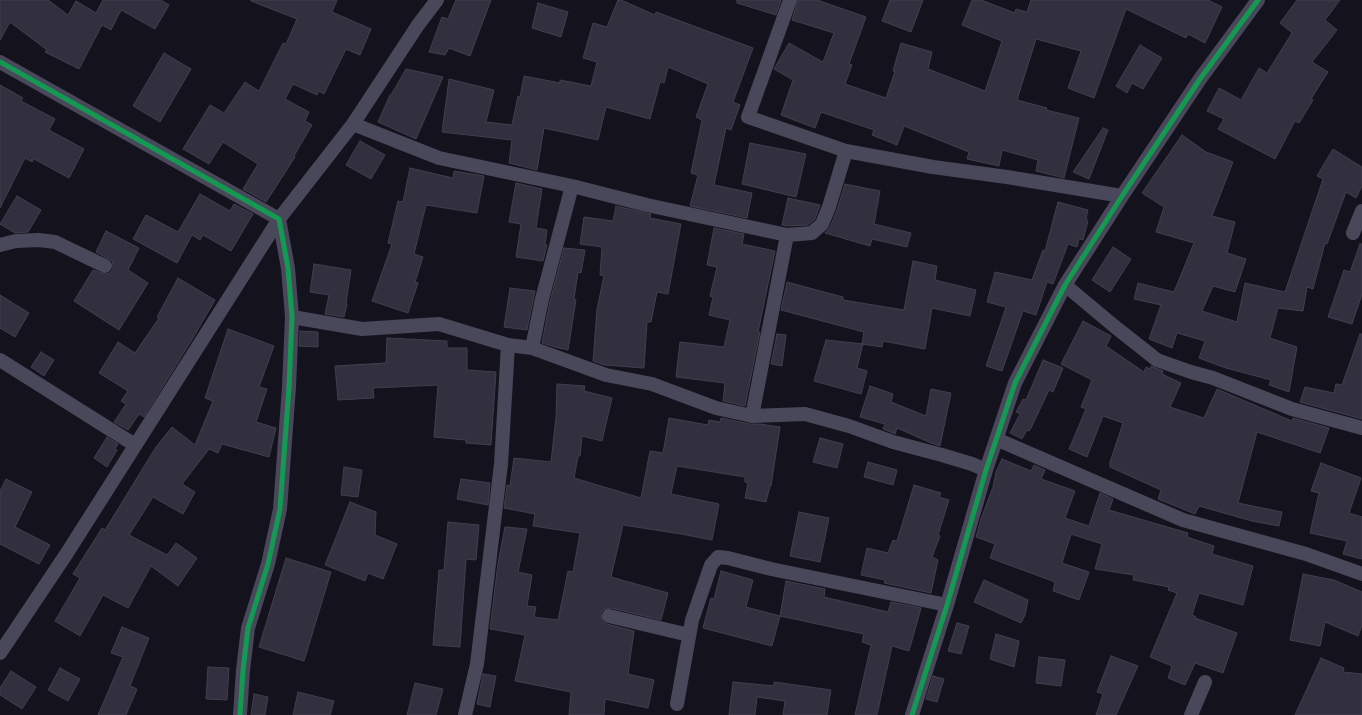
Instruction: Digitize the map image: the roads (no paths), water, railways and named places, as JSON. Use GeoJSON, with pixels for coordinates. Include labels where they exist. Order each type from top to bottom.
{"type":"FeatureCollection","features":[{"type":"Feature","properties":{"kind":"street"},"geometry":{"type":"LineString","coordinates":[[0,653],[67,552],[279,219],[353,124],[418,25],[437,0]]}},
{"type":"Feature","properties":{"kind":"street"},"geometry":{"type":"LineString","coordinates":[[790,0],[748,117],[846,151],[933,167],[1007,177],[1122,196]]}},
{"type":"Feature","properties":{"kind":"street"},"geometry":{"type":"LineString","coordinates":[[912,715],[947,605],[986,470],[1015,383],[1065,285],[1200,79],[1258,0]]}},
{"type":"Feature","properties":{"kind":"street"},"geometry":{"type":"LineString","coordinates":[[1,64],[279,219]]}},
{"type":"Feature","properties":{"kind":"street"},"geometry":{"type":"LineString","coordinates":[[353,124],[439,158],[572,186],[647,205],[787,234],[812,233],[822,224],[829,207],[846,151]]}},
{"type":"Feature","properties":{"kind":"street"},"geometry":{"type":"LineString","coordinates":[[532,348],[546,280],[572,186]]}},
{"type":"Feature","properties":{"kind":"street"},"geometry":{"type":"LineString","coordinates":[[1353,233],[1362,211]]}},
{"type":"Feature","properties":{"kind":"street"},"geometry":{"type":"LineString","coordinates":[[240,715],[248,628],[268,564],[280,509],[290,386],[292,317],[288,268],[279,219]]}},
{"type":"Feature","properties":{"kind":"street"},"geometry":{"type":"LineString","coordinates":[[752,416],[787,234]]}},
{"type":"Feature","properties":{"kind":"street"},"geometry":{"type":"LineString","coordinates":[[0,245],[16,241],[39,240],[55,242],[105,266]]}},
{"type":"Feature","properties":{"kind":"street"},"geometry":{"type":"LineString","coordinates":[[1065,285],[1157,360],[1213,378],[1292,409],[1362,428]]}},
{"type":"Feature","properties":{"kind":"street"},"geometry":{"type":"LineString","coordinates":[[292,317],[362,329],[438,324],[508,345],[532,348],[606,375],[652,384],[716,408],[752,416],[805,414],[849,426],[893,442],[950,457],[986,470]]}},
{"type":"Feature","properties":{"kind":"street"},"geometry":{"type":"LineString","coordinates":[[465,715],[477,664],[500,472],[508,345]]}},
{"type":"Feature","properties":{"kind":"street"},"geometry":{"type":"LineString","coordinates":[[0,360],[135,445]]}},
{"type":"Feature","properties":{"kind":"street"},"geometry":{"type":"LineString","coordinates":[[996,438],[1183,520],[1306,554],[1362,574]]}},
{"type":"Feature","properties":{"kind":"street"},"geometry":{"type":"LineString","coordinates":[[677,704],[692,620],[711,565],[718,558],[728,558],[771,569],[947,605]]}},
{"type":"Feature","properties":{"kind":"street"},"geometry":{"type":"LineString","coordinates":[[609,616],[689,636]]}},
{"type":"Feature","properties":{"kind":"street"},"geometry":{"type":"LineString","coordinates":[[1191,715],[1204,682]]}}]}
